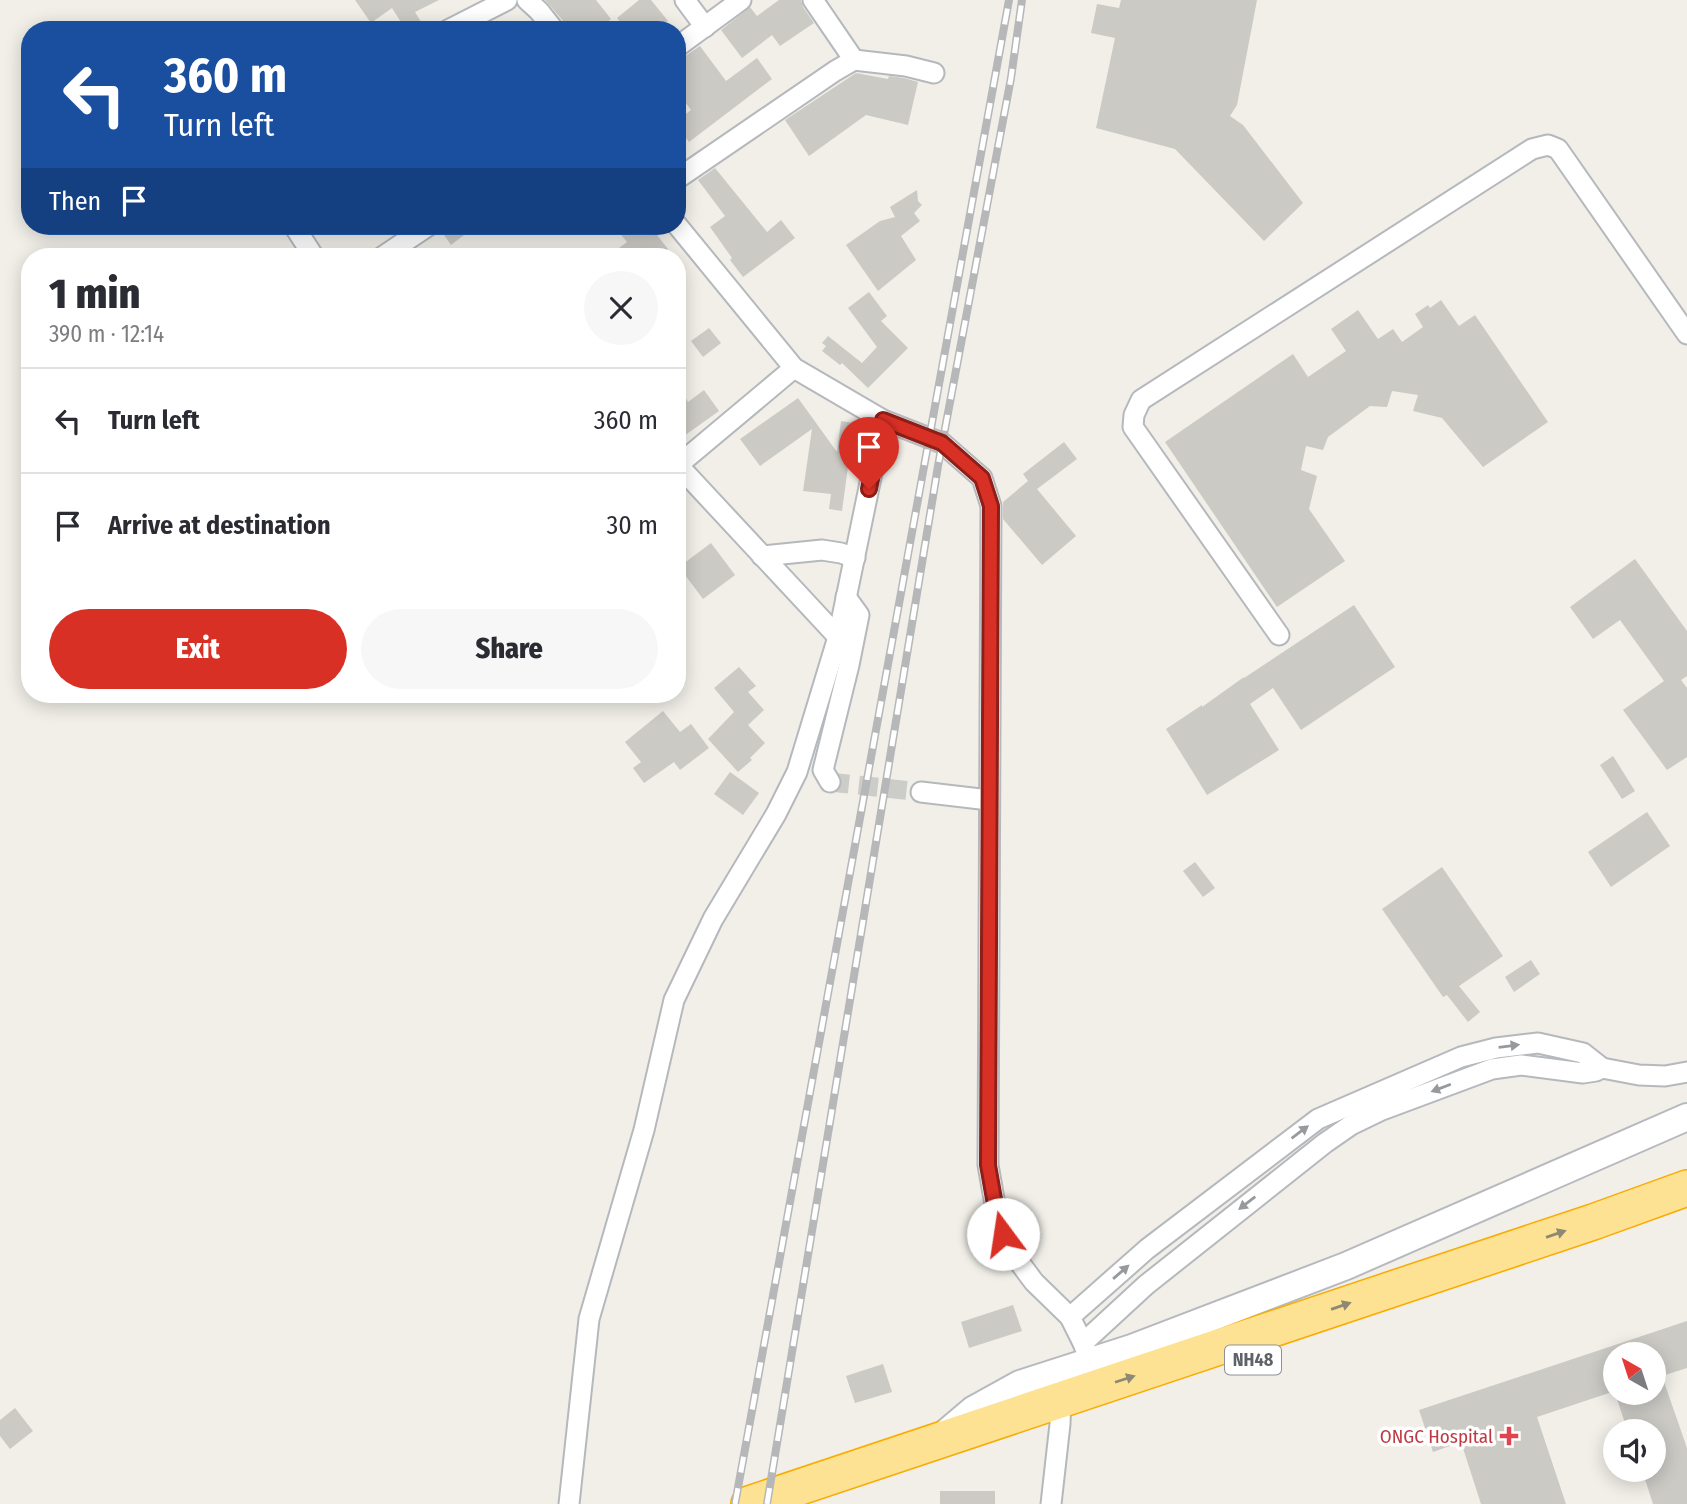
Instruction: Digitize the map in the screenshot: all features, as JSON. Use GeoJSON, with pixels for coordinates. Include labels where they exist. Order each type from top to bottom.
{"type":"FeatureCollection","features":[{"type":"Feature","properties":{"kind":"highway","name":"NH48"},"geometry":{"type":"LineString","coordinates":[[818,1504],[1172,1348],[1593,1222],[1687,1188]]}},
{"type":"Feature","properties":{"kind":"highway","name":"NH48"},"geometry":{"type":"LineString","coordinates":[[749,1504],[1061,1398],[1601,1244],[1687,1213]]}},
{"type":"Feature","properties":{"kind":"street"},"geometry":{"type":"LineString","coordinates":[[466,21],[507,0]]}},
{"type":"Feature","properties":{"kind":"street"},"geometry":{"type":"LineString","coordinates":[[527,0],[547,21]]}},
{"type":"Feature","properties":{"kind":"street"},"geometry":{"type":"LineString","coordinates":[[685,0],[705,27]]}},
{"type":"Feature","properties":{"kind":"street"},"geometry":{"type":"LineString","coordinates":[[686,41],[741,0]]}},
{"type":"Feature","properties":{"kind":"street"},"geometry":{"type":"LineString","coordinates":[[813,0],[854,60]]}},
{"type":"Feature","properties":{"kind":"street"},"geometry":{"type":"LineString","coordinates":[[686,173],[854,60],[906,66],[934,74]]}},
{"type":"Feature","properties":{"kind":"street"},"geometry":{"type":"LineString","coordinates":[[1279,635],[1133,427],[1134,415],[1141,400],[1532,149],[1548,145],[1558,149],[1687,334]]}},
{"type":"Feature","properties":{"kind":"street"},"geometry":{"type":"LineString","coordinates":[[396,248],[415,235]]}},
{"type":"Feature","properties":{"kind":"street"},"geometry":{"type":"LineString","coordinates":[[685,235],[794,368],[883,420],[942,443],[982,478],[991,506],[988,1165],[997,1216],[1014,1255],[1034,1282],[1070,1317],[1086,1352]]}},
{"type":"Feature","properties":{"kind":"street"},"geometry":{"type":"LineString","coordinates":[[686,459],[794,368]]}},
{"type":"Feature","properties":{"kind":"street"},"geometry":{"type":"LineString","coordinates":[[569,1504],[589,1319],[644,1130],[674,1000],[713,919],[776,814],[797,772],[838,637],[883,420]]}},
{"type":"Feature","properties":{"kind":"street"},"geometry":{"type":"LineString","coordinates":[[686,475],[838,637]]}},
{"type":"Feature","properties":{"kind":"street"},"geometry":{"type":"LineString","coordinates":[[762,556],[822,550],[841,552],[855,558]]}},
{"type":"Feature","properties":{"kind":"street"},"geometry":{"type":"LineString","coordinates":[[830,782],[823,770],[859,615],[846,597]]}},
{"type":"Feature","properties":{"kind":"street"},"geometry":{"type":"LineString","coordinates":[[921,792],[989,800]]}},
{"type":"Feature","properties":{"kind":"street"},"geometry":{"type":"LineString","coordinates":[[1070,1317],[1147,1249],[1318,1119],[1461,1057],[1496,1048],[1538,1043],[1583,1053],[1602,1068],[1665,1076],[1687,1072]]}},
{"type":"Feature","properties":{"kind":"street"},"geometry":{"type":"LineString","coordinates":[[1051,1504],[1061,1398],[1086,1352],[1146,1285],[1181,1256],[1325,1143],[1351,1125],[1381,1110],[1492,1069],[1521,1065],[1583,1073],[1602,1068]]}},
{"type":"Feature","properties":{"kind":"street"},"geometry":{"type":"LineString","coordinates":[[1086,1352],[1172,1348],[1346,1266],[1687,1117]]}},
{"type":"Feature","properties":{"kind":"building"},"geometry":{"type":"Polygon","coordinates":[[[355,0],[439,0],[415,12],[420,21],[400,21],[392,8],[374,21],[370,21],[355,0]]]}},
{"type":"Feature","properties":{"kind":"building"},"geometry":{"type":"Polygon","coordinates":[[[545,0],[596,0],[611,19],[608,21],[563,21],[545,0]]]}},
{"type":"Feature","properties":{"kind":"building"},"geometry":{"type":"Polygon","coordinates":[[[639,0],[651,0],[668,21],[620,21],[617,18],[639,0]]]}},
{"type":"Feature","properties":{"kind":"building"},"geometry":{"type":"Polygon","coordinates":[[[779,0],[801,0],[814,23],[780,46],[772,35],[742,58],[721,30],[750,7],[757,16],[779,0]]]}},
{"type":"Feature","properties":{"kind":"building"},"geometry":{"type":"Polygon","coordinates":[[[1121,0],[1257,0],[1237,105],[1230,116],[1243,125],[1303,203],[1264,241],[1175,149],[1096,128],[1115,38],[1091,33],[1097,4],[1119,8],[1121,0]]]}},
{"type":"Feature","properties":{"kind":"building"},"geometry":{"type":"Polygon","coordinates":[[[700,46],[726,81],[757,58],[772,79],[689,142],[686,138],[686,114],[691,110],[686,103],[686,56],[700,46]]]}},
{"type":"Feature","properties":{"kind":"building"},"geometry":{"type":"Polygon","coordinates":[[[856,73],[918,82],[908,125],[866,115],[809,156],[785,120],[856,73]]]}},
{"type":"Feature","properties":{"kind":"building"},"geometry":{"type":"Polygon","coordinates":[[[715,168],[767,232],[781,220],[795,238],[743,277],[710,227],[725,216],[698,180],[715,168]]]}},
{"type":"Feature","properties":{"kind":"building"},"geometry":{"type":"Polygon","coordinates":[[[917,190],[918,201],[922,205],[914,213],[920,221],[901,236],[916,260],[878,291],[846,245],[880,221],[895,217],[890,207],[917,190]]]}},
{"type":"Feature","properties":{"kind":"building"},"geometry":{"type":"Polygon","coordinates":[[[444,235],[464,235],[451,245],[444,235]]]}},
{"type":"Feature","properties":{"kind":"building"},"geometry":{"type":"Polygon","coordinates":[[[621,235],[657,235],[667,248],[619,248],[627,242],[621,235]]]}},
{"type":"Feature","properties":{"kind":"building"},"geometry":{"type":"Polygon","coordinates":[[[869,292],[887,316],[881,321],[908,348],[868,388],[842,363],[840,365],[822,351],[826,346],[822,343],[828,336],[862,363],[877,347],[848,308],[869,292]]]}},
{"type":"Feature","properties":{"kind":"building"},"geometry":{"type":"Polygon","coordinates":[[[1441,300],[1459,326],[1475,315],[1548,422],[1483,467],[1442,418],[1413,411],[1418,395],[1392,391],[1387,407],[1370,406],[1328,437],[1323,450],[1306,446],[1301,470],[1317,476],[1309,509],[1345,561],[1277,607],[1165,442],[1293,354],[1308,377],[1346,351],[1331,329],[1358,310],[1378,339],[1393,329],[1402,342],[1423,327],[1415,314],[1441,300]]]}},
{"type":"Feature","properties":{"kind":"building"},"geometry":{"type":"Polygon","coordinates":[[[709,328],[721,343],[703,357],[691,341],[709,328]]]}},
{"type":"Feature","properties":{"kind":"building"},"geometry":{"type":"Polygon","coordinates":[[[704,390],[719,411],[686,435],[686,398],[688,402],[704,390]]]}},
{"type":"Feature","properties":{"kind":"building"},"geometry":{"type":"Polygon","coordinates":[[[798,398],[837,452],[841,421],[854,423],[842,511],[829,509],[831,494],[803,491],[812,429],[760,466],[740,439],[798,398]]]}},
{"type":"Feature","properties":{"kind":"building"},"geometry":{"type":"Polygon","coordinates":[[[1064,442],[1077,459],[1037,489],[1076,536],[1042,565],[1003,519],[1003,502],[1028,481],[1023,474],[1064,442]]]}},
{"type":"Feature","properties":{"kind":"building"},"geometry":{"type":"Polygon","coordinates":[[[711,543],[735,575],[703,599],[686,576],[686,562],[711,543]]]}},
{"type":"Feature","properties":{"kind":"building"},"geometry":{"type":"Polygon","coordinates":[[[1635,559],[1687,631],[1687,676],[1681,680],[1687,688],[1687,757],[1667,770],[1623,710],[1664,681],[1620,620],[1593,639],[1570,607],[1635,559]]]}},
{"type":"Feature","properties":{"kind":"building"},"geometry":{"type":"Polygon","coordinates":[[[1354,605],[1395,667],[1301,730],[1273,688],[1250,704],[1279,750],[1207,795],[1166,729],[1354,605]]]}},
{"type":"Feature","properties":{"kind":"building"},"geometry":{"type":"Polygon","coordinates":[[[739,667],[756,686],[748,692],[764,710],[748,725],[765,743],[738,772],[708,739],[734,712],[714,688],[739,667]]]}},
{"type":"Feature","properties":{"kind":"building"},"geometry":{"type":"Polygon","coordinates":[[[663,711],[680,732],[691,724],[709,748],[680,770],[674,762],[644,783],[633,768],[641,762],[625,742],[663,711]]]}},
{"type":"Feature","properties":{"kind":"building"},"geometry":{"type":"Polygon","coordinates":[[[1613,756],[1635,791],[1622,799],[1600,765],[1613,756]]]}},
{"type":"Feature","properties":{"kind":"building"},"geometry":{"type":"Polygon","coordinates":[[[730,772],[759,793],[743,815],[714,794],[730,772]]]}},
{"type":"Feature","properties":{"kind":"building"},"geometry":{"type":"Polygon","coordinates":[[[1647,812],[1670,846],[1611,887],[1588,852],[1647,812]]]}},
{"type":"Feature","properties":{"kind":"building"},"geometry":{"type":"Polygon","coordinates":[[[1195,862],[1215,888],[1203,897],[1183,871],[1195,862]]]}},
{"type":"Feature","properties":{"kind":"building"},"geometry":{"type":"Polygon","coordinates":[[[1442,867],[1503,956],[1459,986],[1480,1012],[1468,1022],[1447,995],[1443,997],[1382,909],[1442,867]]]}},
{"type":"Feature","properties":{"kind":"building"},"geometry":{"type":"Polygon","coordinates":[[[1531,960],[1540,974],[1514,992],[1505,977],[1531,960]]]}},
{"type":"Feature","properties":{"kind":"building"},"geometry":{"type":"Polygon","coordinates":[[[1013,1305],[1022,1331],[969,1348],[961,1322],[1013,1305]]]}},
{"type":"Feature","properties":{"kind":"building"},"geometry":{"type":"Polygon","coordinates":[[[1687,1321],[1687,1368],[1666,1375],[1666,1342],[1624,1342],[1687,1321]]]}},
{"type":"Feature","properties":{"kind":"building"},"geometry":{"type":"Polygon","coordinates":[[[1603,1349],[1603,1395],[1537,1417],[1566,1504],[1481,1504],[1461,1442],[1433,1452],[1419,1410],[1603,1349]]]}},
{"type":"Feature","properties":{"kind":"building"},"geometry":{"type":"Polygon","coordinates":[[[883,1364],[892,1392],[855,1403],[846,1376],[883,1364]]]}},
{"type":"Feature","properties":{"kind":"building"},"geometry":{"type":"Polygon","coordinates":[[[1666,1388],[1687,1448],[1687,1504],[1653,1504],[1646,1482],[1666,1482],[1666,1419],[1624,1419],[1619,1405],[1666,1405],[1666,1388]]]}},
{"type":"Feature","properties":{"kind":"building"},"geometry":{"type":"Polygon","coordinates":[[[15,1408],[33,1431],[10,1449],[0,1436],[0,1420],[15,1408]]]}},
{"type":"Feature","properties":{"kind":"building"},"geometry":{"type":"Polygon","coordinates":[[[940,1491],[995,1491],[995,1504],[940,1504],[940,1491]]]}},
{"type":"Feature","properties":{"kind":"tunnel"},"geometry":{"type":"LineString","coordinates":[[830,782],[921,792]]}},
{"type":"Feature","properties":{"kind":"railway"},"geometry":{"type":"LineString","coordinates":[[735,1504],[1009,0]]}},
{"type":"Feature","properties":{"kind":"railway"},"geometry":{"type":"LineString","coordinates":[[767,1504],[938,466],[1011,78],[1022,0]]}},
{"type":"Feature","properties":{"kind":"place","name":"ONGC Hospital"},"geometry":{"type":"Point","coordinates":[1509,1436]}},
{"type":"Feature","properties":{"kind":"route"},"geometry":{"type":"LineString","coordinates":[[869,489],[883,420],[942,443],[982,478],[991,506],[988,1165],[1003,1234]]}}]}
